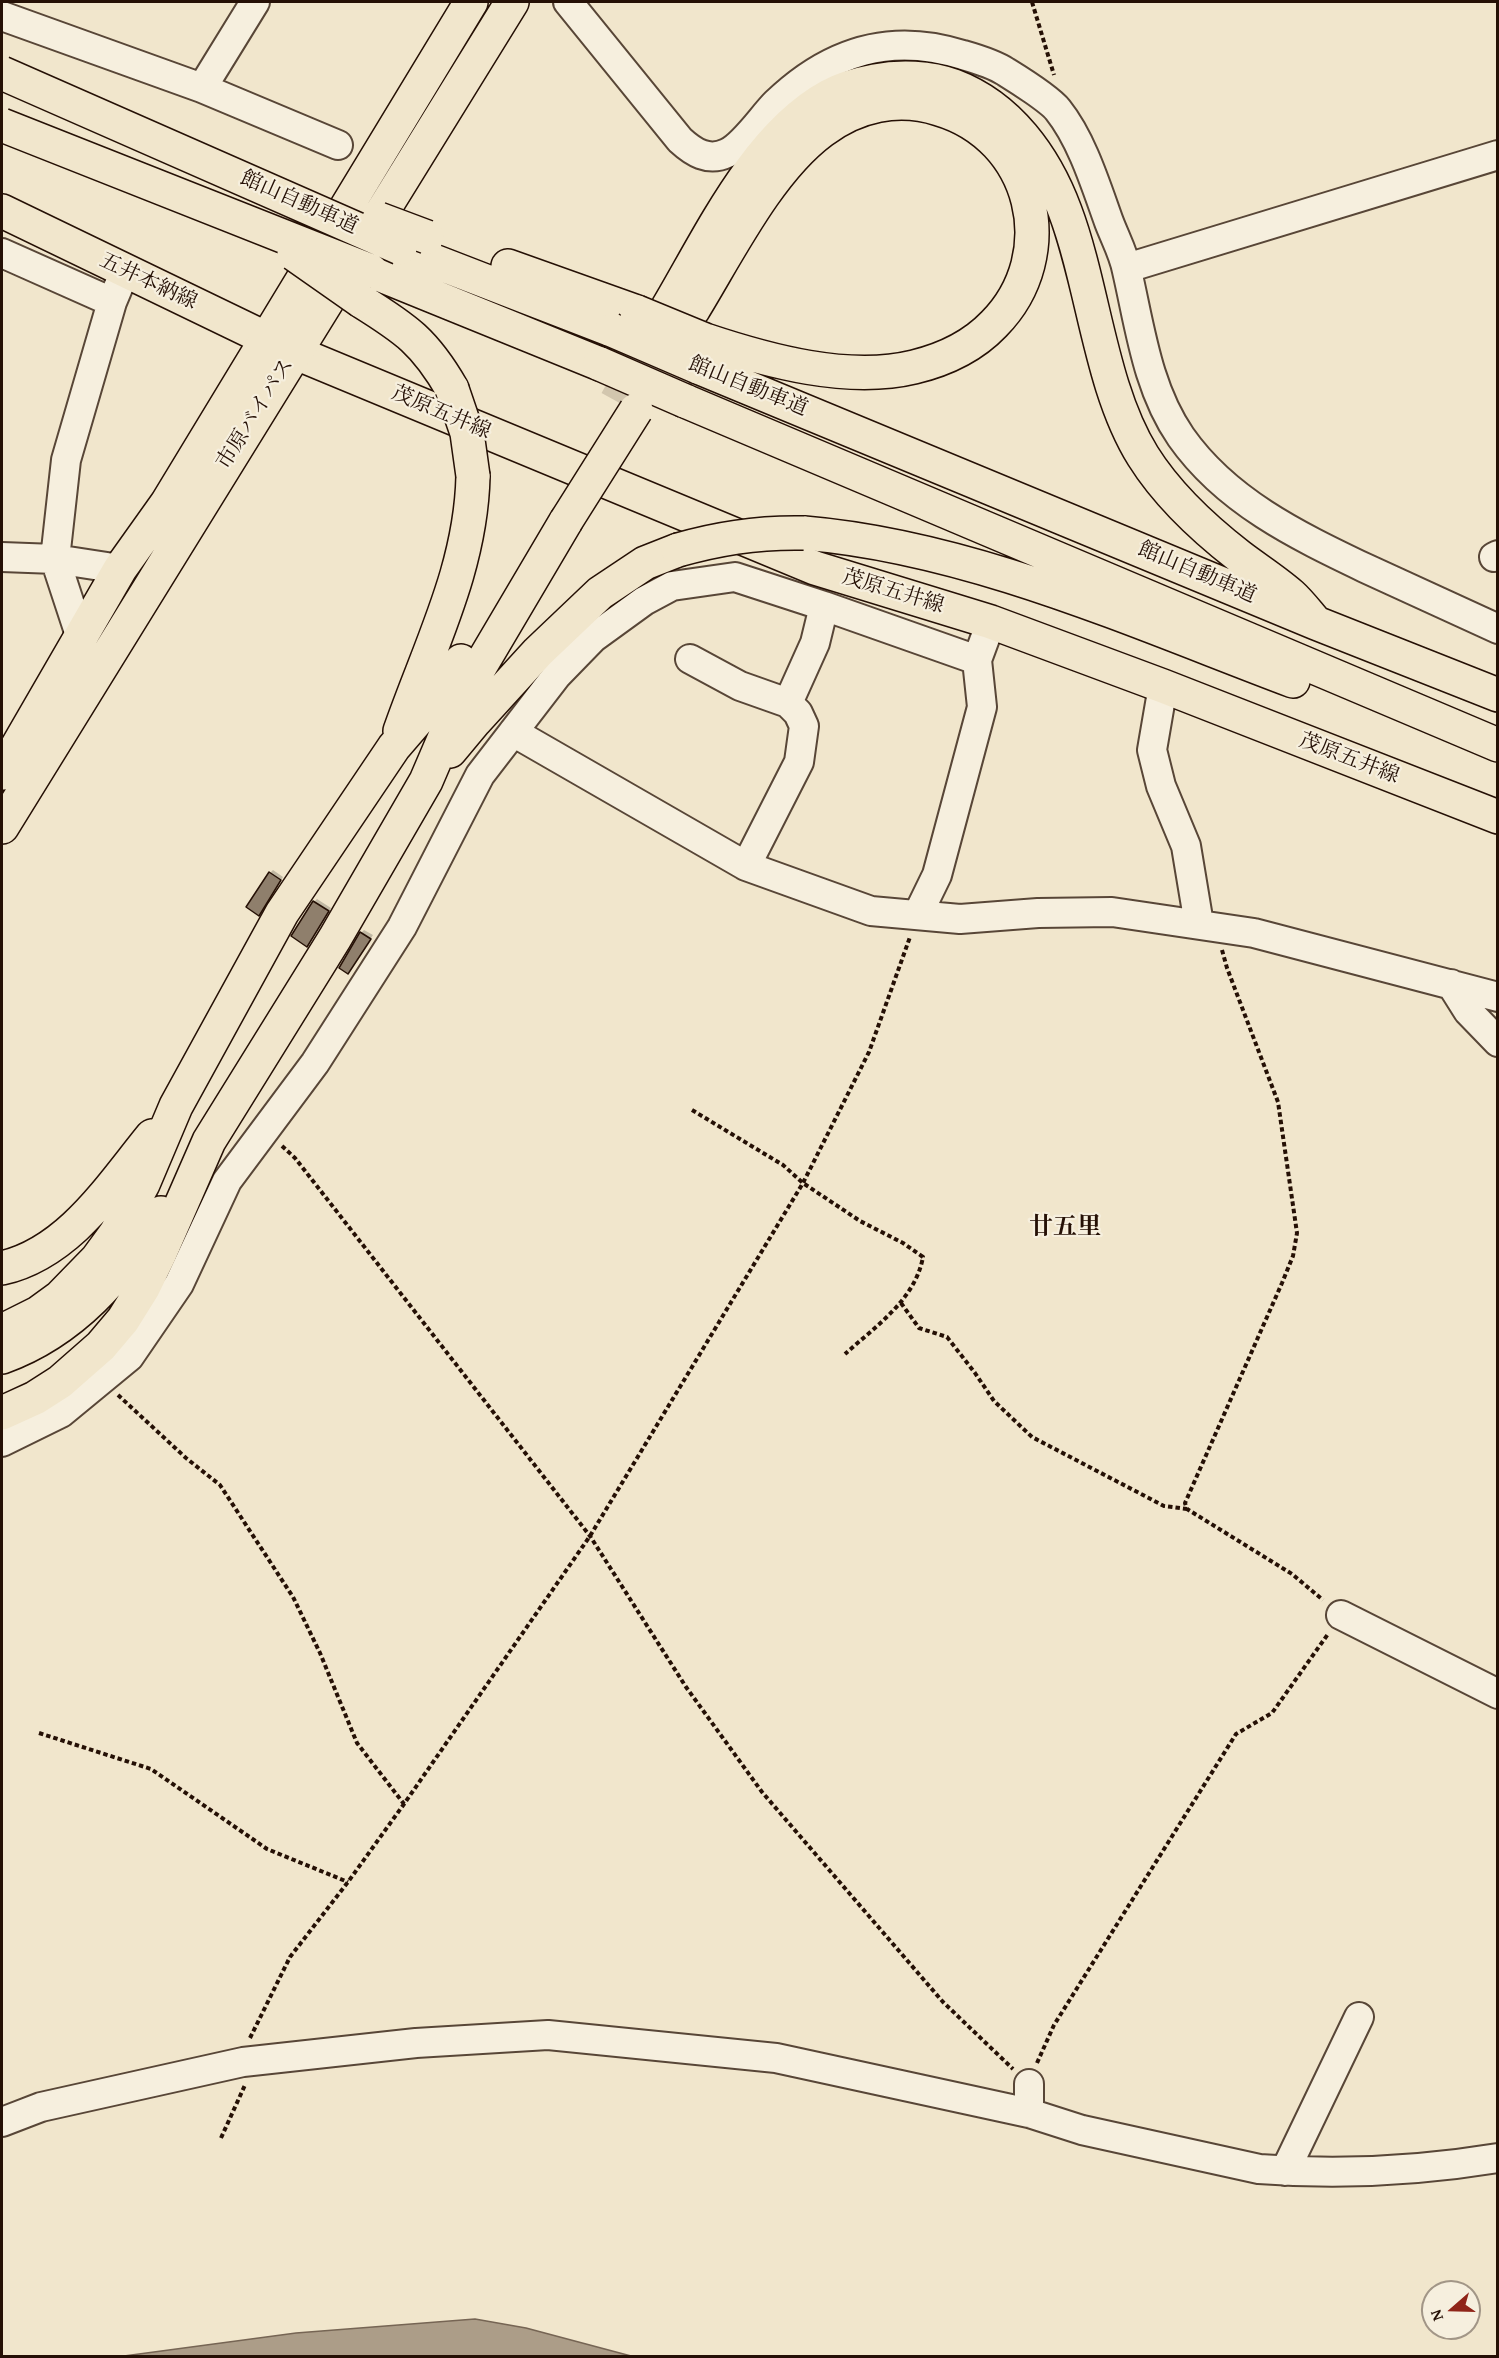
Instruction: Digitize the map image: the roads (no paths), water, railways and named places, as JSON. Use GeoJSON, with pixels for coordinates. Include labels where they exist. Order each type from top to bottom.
{"type":"FeatureCollection","features":[{"type":"Feature","properties":{"kind":"main road","name":"市原バイパス"},"geometry":{"type":"LineString","coordinates":[[2,772],[120,568],[166,503],[471,2]]}},
{"type":"Feature","properties":{"kind":"main road","name":"市原バイパス"},"geometry":{"type":"LineString","coordinates":[[2,827],[512,2]]}},
{"type":"Feature","properties":{"kind":"main road","name":"館山自動車道"},"geometry":{"type":"LineString","coordinates":[[2,73],[226,171],[414,242],[652,315],[702,354],[754,388],[1316,623],[1497,695]]}},
{"type":"Feature","properties":{"kind":"main road"},"geometry":{"type":"LineString","coordinates":[[652,315],[751,170],[773,143],[810,108],[848,87],[890,78],[933,81],[972,93],[1005,116],[1018,131],[1039,158],[1065,211],[1115,396],[1143,457],[1164,486],[1192,516],[1291,595],[1316,623]]}},
{"type":"Feature","properties":{"kind":"main road"},"geometry":{"type":"LineString","coordinates":[[652,315],[802,148],[823,131],[865,108],[886,103],[909,102],[951,112],[974,124],[994,140],[1009,157],[1029,198],[1032,221],[1026,268],[1019,289],[1009,306],[994,324],[963,348],[912,368],[861,372],[763,359],[702,354]]}},
{"type":"Feature","properties":{"kind":"main road","name":"館山自動車道"},"geometry":{"type":"LineString","coordinates":[[2,125],[275,232],[366,286],[600,364],[1497,745]]}},
{"type":"Feature","properties":{"kind":"main road","name":"五井本納線"},"geometry":{"type":"LineString","coordinates":[[2,211],[294,352]]}},
{"type":"Feature","properties":{"kind":"main road"},"geometry":{"type":"LineString","coordinates":[[366,286],[438,364],[452,389],[467,433],[473,476],[473,501],[463,559],[394,747]]}},
{"type":"Feature","properties":{"kind":"main road","name":"茂原五井線"},"geometry":{"type":"LineString","coordinates":[[294,352],[814,568],[991,622],[1163,686],[1497,817]]}},
{"type":"Feature","properties":{"kind":"main road"},"geometry":{"type":"LineString","coordinates":[[2,1331],[38,1313],[60,1297],[97,1258],[116,1233],[143,1184],[176,1107],[282,913],[394,747],[444,689],[559,515],[626,405]]}},
{"type":"Feature","properties":{"kind":"main road"},"geometry":{"type":"LineString","coordinates":[[2,1357],[42,1339],[85,1308],[141,1244],[209,1141],[335,938],[426,781],[462,697],[559,515]]}},
{"type":"Feature","properties":{"kind":"main road"},"geometry":{"type":"LineString","coordinates":[[426,781],[475,721],[538,652],[600,593],[645,563],[678,550],[735,536],[776,532],[804,532],[863,539],[1031,583],[1474,749],[1497,754]]}},
{"type":"Feature","properties":{"kind":"main road"},"geometry":{"type":"LineString","coordinates":[[2,1268],[44,1252],[80,1221],[176,1107]]}},
{"type":"Feature","properties":{"kind":"main road"},"geometry":{"type":"LineString","coordinates":[[2,1413],[35,1398],[60,1382],[101,1346],[123,1320],[143,1288],[160,1253],[209,1141]]}},
{"type":"Feature","properties":{"kind":"street"},"geometry":{"type":"LineString","coordinates":[[202,88],[255,2]]}},
{"type":"Feature","properties":{"kind":"street"},"geometry":{"type":"LineString","coordinates":[[568,2],[680,140],[694,153],[708,157],[727,153],[742,141],[775,104],[798,83],[820,68],[840,58],[871,49],[907,44],[942,48],[1005,71],[1057,109],[1084,156],[1127,267],[1141,342],[1152,376],[1179,435],[1198,459],[1250,506],[1297,536],[1497,629]]}},
{"type":"Feature","properties":{"kind":"street"},"geometry":{"type":"LineString","coordinates":[[2,16],[202,88],[338,145]]}},
{"type":"Feature","properties":{"kind":"street"},"geometry":{"type":"LineString","coordinates":[[1127,267],[1497,155]]}},
{"type":"Feature","properties":{"kind":"street"},"geometry":{"type":"LineString","coordinates":[[7,261],[112,302]]}},
{"type":"Feature","properties":{"kind":"street"},"geometry":{"type":"LineString","coordinates":[[81,638],[55,559],[66,460],[112,302],[124,271]]}},
{"type":"Feature","properties":{"kind":"street"},"geometry":{"type":"LineString","coordinates":[[2,557],[55,559],[120,568]]}},
{"type":"Feature","properties":{"kind":"street"},"geometry":{"type":"LineString","coordinates":[[2,1442],[61,1413],[129,1357],[179,1284],[227,1181],[264,1128],[315,1063],[402,927],[480,775],[557,675],[593,638],[644,601],[672,586],[735,577],[977,660]]}},
{"type":"Feature","properties":{"kind":"street"},"geometry":{"type":"LineString","coordinates":[[788,703],[815,643],[824,606]]}},
{"type":"Feature","properties":{"kind":"street"},"geometry":{"type":"LineString","coordinates":[[918,914],[937,876],[982,707],[977,660],[991,622]]}},
{"type":"Feature","properties":{"kind":"street"},"geometry":{"type":"LineString","coordinates":[[690,659],[740,686],[788,703],[798,713],[804,726],[799,762],[746,866]]}},
{"type":"Feature","properties":{"kind":"street"},"geometry":{"type":"LineString","coordinates":[[1163,686],[1152,750],[1161,786],[1186,846],[1207,926]]}},
{"type":"Feature","properties":{"kind":"street"},"geometry":{"type":"LineString","coordinates":[[513,732],[746,866],[871,911],[960,919],[1112,912],[1254,933],[1497,996]]}},
{"type":"Feature","properties":{"kind":"street"},"geometry":{"type":"LineString","coordinates":[[1451,984],[1468,1011],[1497,1042]]}},
{"type":"Feature","properties":{"kind":"street"},"geometry":{"type":"LineString","coordinates":[[1341,1614],[1497,1694]]}},
{"type":"Feature","properties":{"kind":"street"},"geometry":{"type":"LineString","coordinates":[[1285,2171],[1359,2017]]}},
{"type":"Feature","properties":{"kind":"street"},"geometry":{"type":"LineString","coordinates":[[2,2122],[40,2107],[243,2062],[416,2043],[548,2035],[777,2058],[1029,2113],[1082,2130],[1259,2169],[1382,2170],[1451,2166],[1497,2158]]}},
{"type":"Feature","properties":{"kind":"street"},"geometry":{"type":"LineString","coordinates":[[1029,2084],[1029,2113]]}},
{"type":"Feature","properties":{"kind":"tunnel"},"geometry":{"type":"LineString","coordinates":[[616,401],[660,321]]}},
{"type":"Feature","properties":{"kind":"district","name":"廿五里"},"geometry":{"type":"Point","coordinates":[1065,1228]}}]}
